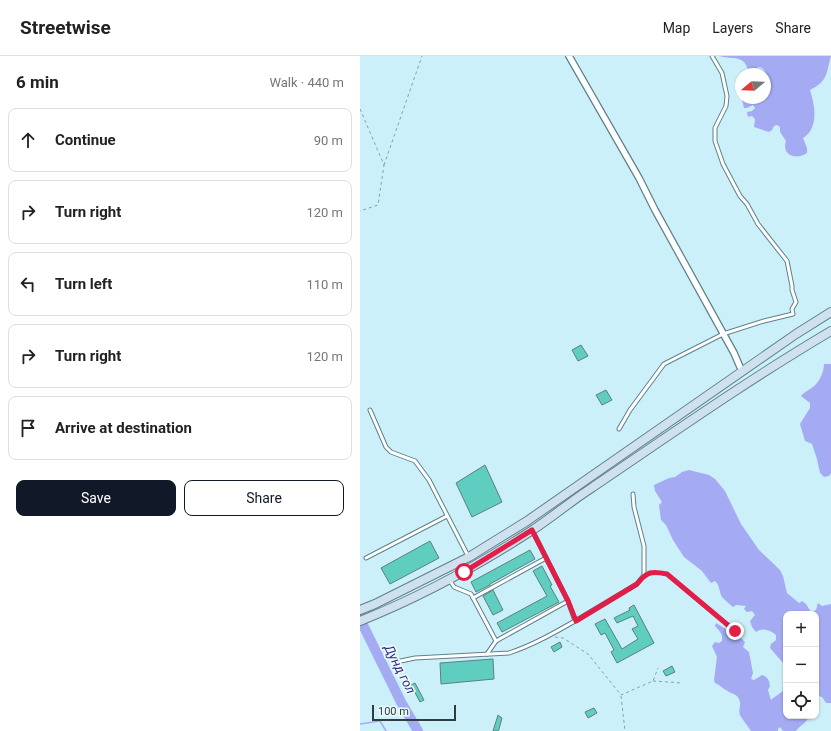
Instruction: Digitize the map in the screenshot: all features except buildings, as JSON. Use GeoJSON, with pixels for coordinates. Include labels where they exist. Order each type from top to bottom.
{"type":"FeatureCollection","features":[{"type":"Feature","properties":{"kind":"main road"},"geometry":{"type":"LineString","coordinates":[[360,610],[469,557],[527,521],[790,338],[831,312]]}},
{"type":"Feature","properties":{"kind":"main road"},"geometry":{"type":"LineString","coordinates":[[360,621],[379,614],[464,572],[532,530],[588,490],[750,381],[831,331]]}},
{"type":"Feature","properties":{"kind":"street"},"geometry":{"type":"LineString","coordinates":[[569,56],[639,178],[740,368]]}},
{"type":"Feature","properties":{"kind":"lane"},"geometry":{"type":"LineString","coordinates":[[619,429],[630,410],[664,364],[723,334],[764,321],[793,314],[792,309],[796,302],[792,290],[787,260],[758,224],[747,204],[740,196],[723,164],[715,141],[715,128],[726,106],[727,96],[722,73],[712,56]]}},
{"type":"Feature","properties":{"kind":"lane"},"geometry":{"type":"LineString","coordinates":[[370,410],[386,446],[391,452],[415,461],[429,480],[469,557]]}},
{"type":"Feature","properties":{"kind":"lane"},"geometry":{"type":"LineString","coordinates":[[396,662],[415,658],[510,653],[551,636],[637,584],[644,575],[644,546],[634,507],[633,494]]}},
{"type":"Feature","properties":{"kind":"lane"},"geometry":{"type":"LineString","coordinates":[[366,558],[447,516]]}},
{"type":"Feature","properties":{"kind":"lane"},"geometry":{"type":"LineString","coordinates":[[532,530],[568,601],[576,621]]}},
{"type":"Feature","properties":{"kind":"lane"},"geometry":{"type":"LineString","coordinates":[[473,598],[546,558]]}},
{"type":"Feature","properties":{"kind":"lane"},"geometry":{"type":"LineString","coordinates":[[449,579],[454,587],[468,592],[473,598],[496,641]]}},
{"type":"Feature","properties":{"kind":"lane"},"geometry":{"type":"LineString","coordinates":[[487,654],[496,641],[568,601]]}},
{"type":"Feature","properties":{"kind":"path"},"geometry":{"type":"LineString","coordinates":[[360,211],[378,205],[384,165],[422,56]]}},
{"type":"Feature","properties":{"kind":"path"},"geometry":{"type":"LineString","coordinates":[[360,109],[384,165]]}},
{"type":"Feature","properties":{"kind":"path"},"geometry":{"type":"LineString","coordinates":[[644,575],[654,571],[667,574],[735,631],[726,623]]}},
{"type":"Feature","properties":{"kind":"path"},"geometry":{"type":"LineString","coordinates":[[551,636],[563,638],[588,654],[621,695],[625,731]]}},
{"type":"Feature","properties":{"kind":"path"},"geometry":{"type":"LineString","coordinates":[[653,681],[658,668]]}},
{"type":"Feature","properties":{"kind":"path"},"geometry":{"type":"LineString","coordinates":[[621,695],[653,681],[682,683]]}},
{"type":"Feature","properties":{"kind":"water"},"geometry":{"type":"Polygon","coordinates":[[[719,56],[831,56],[827,72],[823,80],[816,87],[810,90],[814,109],[814,122],[808,134],[803,138],[807,148],[807,153],[795,156],[788,153],[785,146],[786,141],[780,132],[780,127],[777,125],[774,126],[769,132],[754,127],[755,119],[752,116],[748,117],[747,112],[752,111],[755,108],[753,105],[744,108],[743,104],[771,104],[771,68],[747,68],[742,60],[719,56]]]}},
{"type":"Feature","properties":{"kind":"water"},"geometry":{"type":"Polygon","coordinates":[[[824,364],[831,364],[831,473],[829,476],[824,477],[820,473],[812,444],[805,441],[800,424],[810,408],[810,403],[801,396],[820,379],[824,364]]]}},
{"type":"Feature","properties":{"kind":"water"},"geometry":{"type":"Polygon","coordinates":[[[689,470],[709,475],[715,479],[725,491],[741,524],[759,550],[780,570],[787,593],[799,603],[802,601],[806,604],[810,611],[783,611],[783,663],[770,648],[771,644],[776,640],[776,635],[766,630],[759,630],[756,632],[750,621],[755,615],[752,611],[747,612],[744,609],[746,606],[736,605],[733,607],[722,597],[717,583],[715,581],[711,583],[702,571],[684,557],[673,540],[666,525],[661,520],[659,505],[662,502],[655,491],[654,485],[669,478],[675,477],[682,472],[689,470]]]}},
{"type":"Feature","properties":{"kind":"water"},"geometry":{"type":"Polygon","coordinates":[[[818,603],[822,606],[831,604],[831,703],[826,703],[822,697],[819,696],[819,611],[814,611],[816,610],[818,603]]]}},
{"type":"Feature","properties":{"kind":"water"},"geometry":{"type":"Polygon","coordinates":[[[716,623],[745,642],[743,647],[749,652],[753,673],[751,679],[754,680],[762,675],[769,680],[770,686],[768,690],[771,700],[783,690],[783,719],[808,719],[796,731],[783,731],[780,727],[778,731],[751,731],[740,715],[740,704],[738,697],[715,683],[714,680],[717,657],[712,646],[715,642],[719,643],[722,641],[722,636],[715,626],[716,623]]]}},
{"type":"Feature","properties":{"kind":"waterway","name":"Дунд гол"},"geometry":{"type":"LineString","coordinates":[[360,619],[401,702],[418,731]]}},
{"type":"Feature","properties":{"kind":"waterway"},"geometry":{"type":"LineString","coordinates":[[360,724],[380,721],[386,731]]}},
{"type":"Feature","properties":{"kind":"route"},"geometry":{"type":"LineString","coordinates":[[464,572],[532,530],[572,609],[572,613],[576,621],[637,584],[644,575],[654,571],[667,574],[735,631]]}}]}
